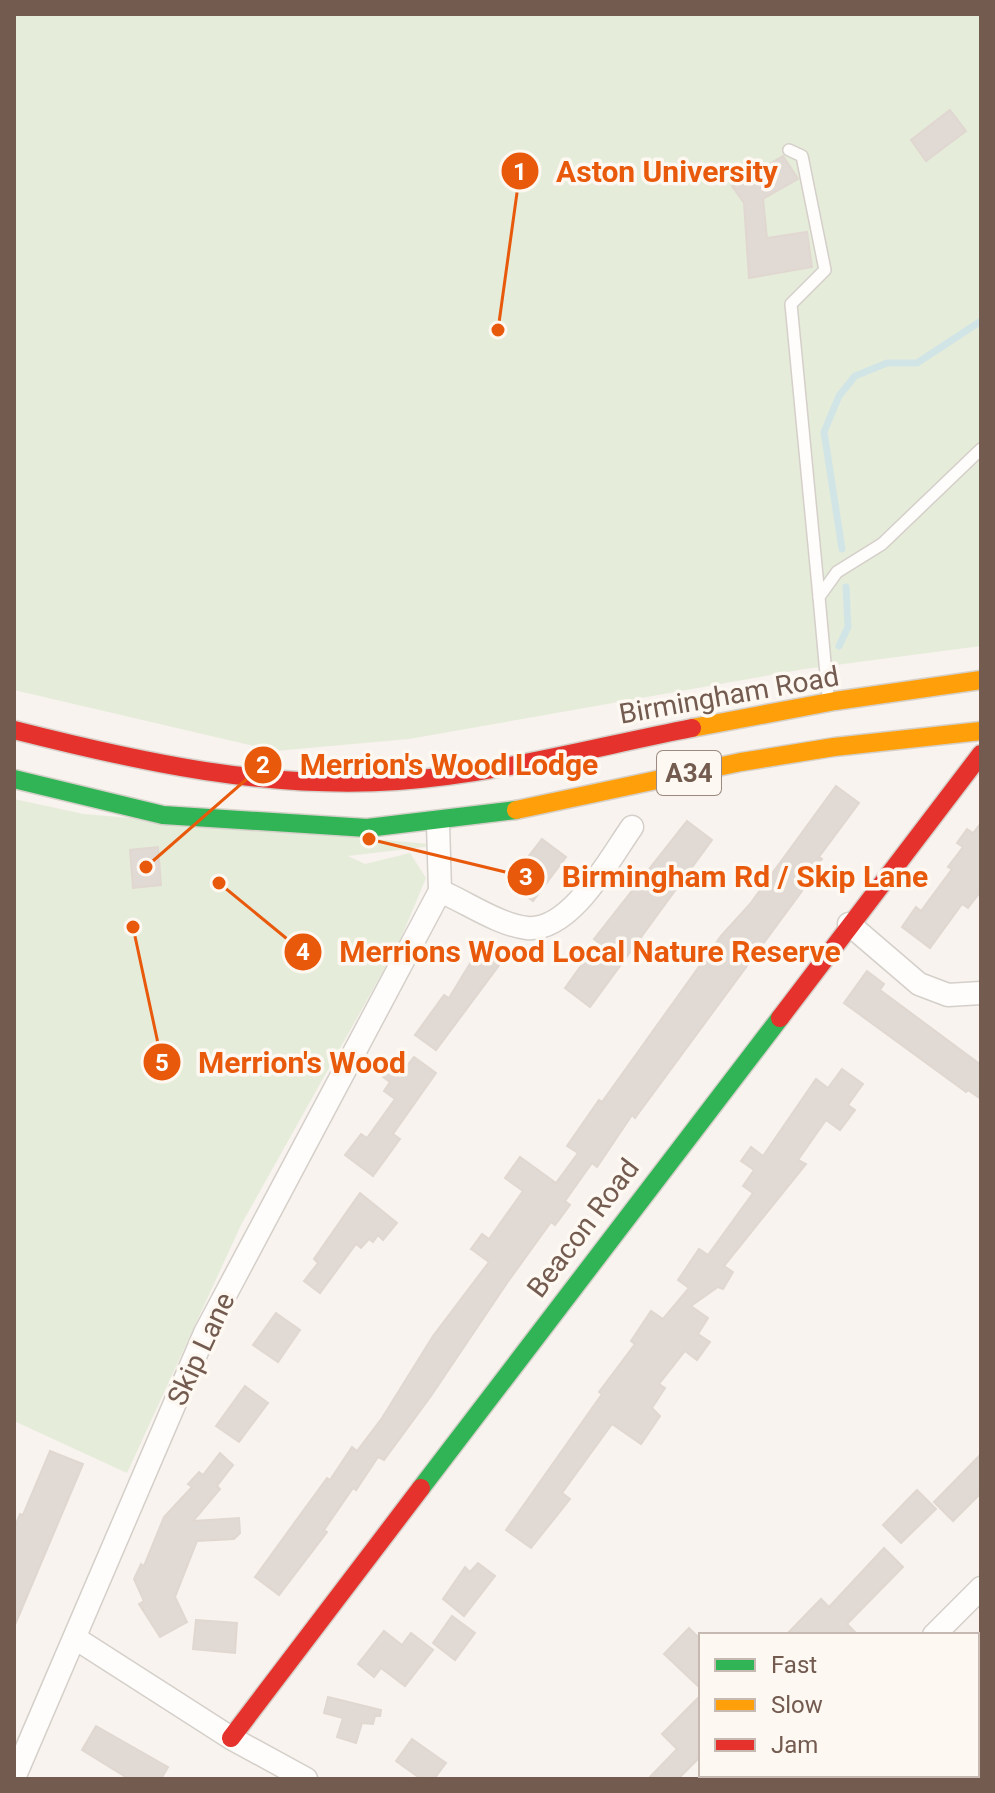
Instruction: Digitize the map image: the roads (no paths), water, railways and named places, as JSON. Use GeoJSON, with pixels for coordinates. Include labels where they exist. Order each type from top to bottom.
{"type":"FeatureCollection","features":[{"type":"Feature","properties":{"kind":"main road","name":"Birmingham Road"},"geometry":{"type":"LineString","coordinates":[[14,779],[163,815],[319,827],[438,824],[741,762],[937,710],[981,680]]}},
{"type":"Feature","properties":{"kind":"main road","name":"Birmingham Road"},"geometry":{"type":"LineString","coordinates":[[14,730],[192,771],[322,783],[396,781],[488,771],[829,704],[937,710],[981,731]]}},
{"type":"Feature","properties":{"kind":"main road","name":"Beacon Road"},"geometry":{"type":"LineString","coordinates":[[231,1738],[981,754]]}},
{"type":"Feature","properties":{"kind":"street","name":"Skip Lane"},"geometry":{"type":"LineString","coordinates":[[14,1778],[205,1333],[440,891],[438,824]]}},
{"type":"Feature","properties":{"kind":"street"},"geometry":{"type":"LineString","coordinates":[[440,891],[529,928],[554,922],[574,908],[632,827]]}},
{"type":"Feature","properties":{"kind":"street"},"geometry":{"type":"LineString","coordinates":[[849,924],[919,984],[948,995],[978,986]]}},
{"type":"Feature","properties":{"kind":"street"},"geometry":{"type":"LineString","coordinates":[[936,1633],[981,1588]]}},
{"type":"Feature","properties":{"kind":"street"},"geometry":{"type":"LineString","coordinates":[[75,1638],[231,1738],[306,1779]]}},
{"type":"Feature","properties":{"kind":"lane"},"geometry":{"type":"LineString","coordinates":[[789,150],[802,156],[825,270],[791,304],[829,704]]}},
{"type":"Feature","properties":{"kind":"lane"},"geometry":{"type":"LineString","coordinates":[[819,597],[837,572],[882,544],[981,449]]}},
{"type":"Feature","properties":{"kind":"waterway"},"geometry":{"type":"LineString","coordinates":[[842,549],[824,432],[839,396],[855,376],[887,363],[917,363],[981,321]]}},
{"type":"Feature","properties":{"kind":"waterway"},"geometry":{"type":"LineString","coordinates":[[839,646],[848,627],[846,587]]}},
{"type":"Feature","properties":{"kind":"place","name":"Aston University"},"geometry":{"type":"Point","coordinates":[498,330]}},
{"type":"Feature","properties":{"kind":"place","name":"Birmingham Rd / Skip Lane"},"geometry":{"type":"Point","coordinates":[369,839]}},
{"type":"Feature","properties":{"kind":"place","name":"Merrion's Wood Lodge"},"geometry":{"type":"Point","coordinates":[146,867]}},
{"type":"Feature","properties":{"kind":"place","name":"Merrions Wood Local Nature Reserve"},"geometry":{"type":"Point","coordinates":[219,883]}},
{"type":"Feature","properties":{"kind":"place","name":"Merrion's Wood"},"geometry":{"type":"Point","coordinates":[133,927]}}]}
